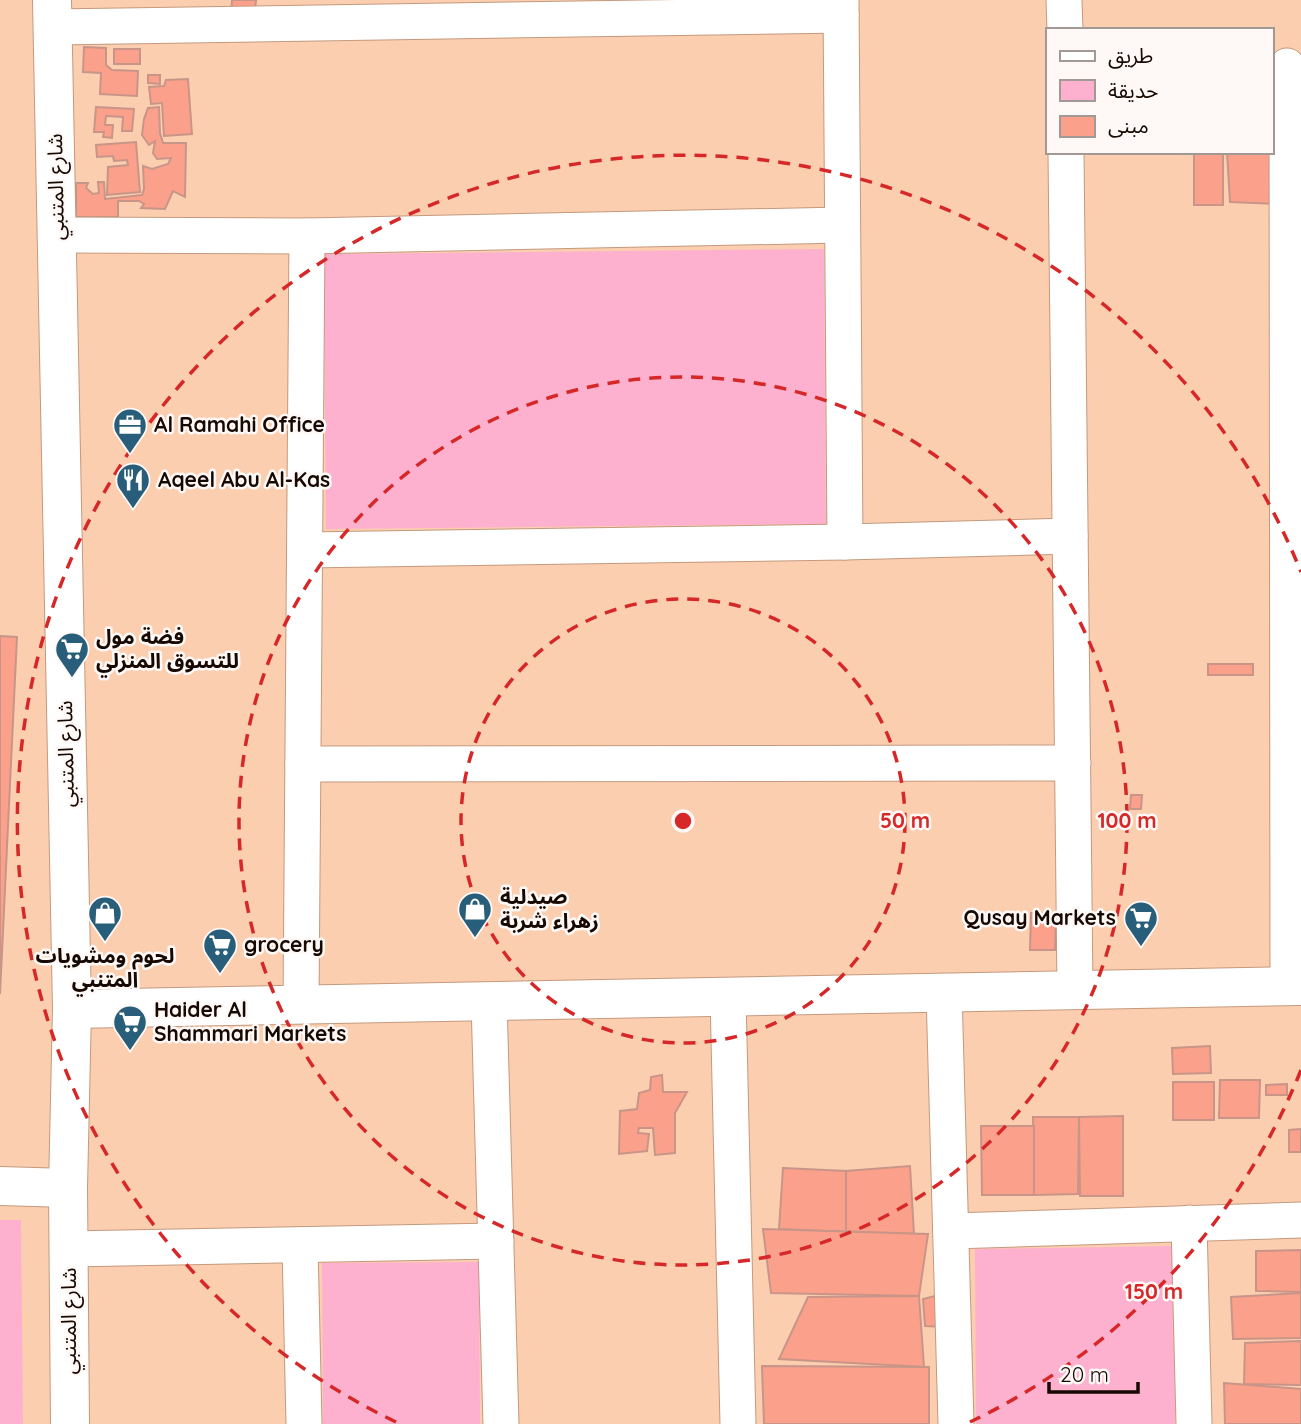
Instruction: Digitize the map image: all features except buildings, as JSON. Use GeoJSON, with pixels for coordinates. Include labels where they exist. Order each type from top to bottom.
{"type":"FeatureCollection","features":[{"type":"Feature","properties":{"kind":"street"},"geometry":{"type":"LineString","coordinates":[[1064,0],[1065,28]]}},
{"type":"Feature","properties":{"kind":"street"},"geometry":{"type":"LineString","coordinates":[[53,13],[841,7],[845,542]]}},
{"type":"Feature","properties":{"kind":"street","name":"شارع المتنبي"},"geometry":{"type":"LineString","coordinates":[[53,13],[72,1009],[68,1188],[70,1424]]}},
{"type":"Feature","properties":{"kind":"street"},"geometry":{"type":"LineString","coordinates":[[72,1009],[1294,986],[1294,296],[1286,66]]}},
{"type":"Feature","properties":{"kind":"street"},"geometry":{"type":"LineString","coordinates":[[1066,154],[1075,990]]}},
{"type":"Feature","properties":{"kind":"street"},"geometry":{"type":"LineString","coordinates":[[57,235],[307,236],[842,225]]}},
{"type":"Feature","properties":{"kind":"street"},"geometry":{"type":"LineString","coordinates":[[301,1004],[307,236]]}},
{"type":"Feature","properties":{"kind":"street"},"geometry":{"type":"LineString","coordinates":[[305,550],[1070,536]]}},
{"type":"Feature","properties":{"kind":"street"},"geometry":{"type":"LineString","coordinates":[[303,764],[1073,763]]}},
{"type":"Feature","properties":{"kind":"street"},"geometry":{"type":"LineString","coordinates":[[944,992],[956,1424]]}},
{"type":"Feature","properties":{"kind":"street"},"geometry":{"type":"LineString","coordinates":[[728,996],[738,1424]]}},
{"type":"Feature","properties":{"kind":"street"},"geometry":{"type":"LineString","coordinates":[[489,1001],[501,1424]]}},
{"type":"Feature","properties":{"kind":"street"},"geometry":{"type":"LineString","coordinates":[[0,1186],[68,1188]]}},
{"type":"Feature","properties":{"kind":"street"},"geometry":{"type":"LineString","coordinates":[[951,1231],[1301,1220]]}},
{"type":"Feature","properties":{"kind":"street"},"geometry":{"type":"LineString","coordinates":[[1189,1223],[1194,1424]]}},
{"type":"Feature","properties":{"kind":"street"},"geometry":{"type":"LineString","coordinates":[[69,1249],[496,1241]]}},
{"type":"Feature","properties":{"kind":"street"},"geometry":{"type":"LineString","coordinates":[[300,1245],[304,1424]]}},
{"type":"Feature","properties":{"kind":"green space"},"geometry":{"type":"Polygon","coordinates":[[[824,249],[826,524],[326,529],[324,254],[824,249]]]}},
{"type":"Feature","properties":{"kind":"green space"},"geometry":{"type":"Polygon","coordinates":[[[0,1220],[21,1220],[23,1424],[0,1424],[0,1220]]]}},
{"type":"Feature","properties":{"kind":"green space"},"geometry":{"type":"Polygon","coordinates":[[[1174,1246],[1175,1424],[976,1424],[975,1249],[1174,1246]]]}},
{"type":"Feature","properties":{"kind":"green space"},"geometry":{"type":"Polygon","coordinates":[[[479,1262],[480,1424],[323,1424],[322,1263],[479,1262]]]}},
{"type":"Feature","properties":{"kind":"place","name":"Al Ramahi Office"},"geometry":{"type":"Point","coordinates":[130,455]}},
{"type":"Feature","properties":{"kind":"place","name":"Aqeel Abu Al-Kas"},"geometry":{"type":"Point","coordinates":[133,510]}},
{"type":"Feature","properties":{"kind":"place","name":"فضة مول للتسوق المنزلي"},"geometry":{"type":"Point","coordinates":[72,679]}},
{"type":"Feature","properties":{"kind":"place","name":"صيدلية زهراء شربة"},"geometry":{"type":"Point","coordinates":[475,939]}},
{"type":"Feature","properties":{"kind":"place","name":"لحوم ومشويات المتنبي"},"geometry":{"type":"Point","coordinates":[105,943]}},
{"type":"Feature","properties":{"kind":"place","name":"Qusay Markets"},"geometry":{"type":"Point","coordinates":[1141,948]}},
{"type":"Feature","properties":{"kind":"place","name":"grocery"},"geometry":{"type":"Point","coordinates":[220,975]}},
{"type":"Feature","properties":{"kind":"place","name":"Haider Al Shammari Markets"},"geometry":{"type":"Point","coordinates":[130,1052]}}]}
